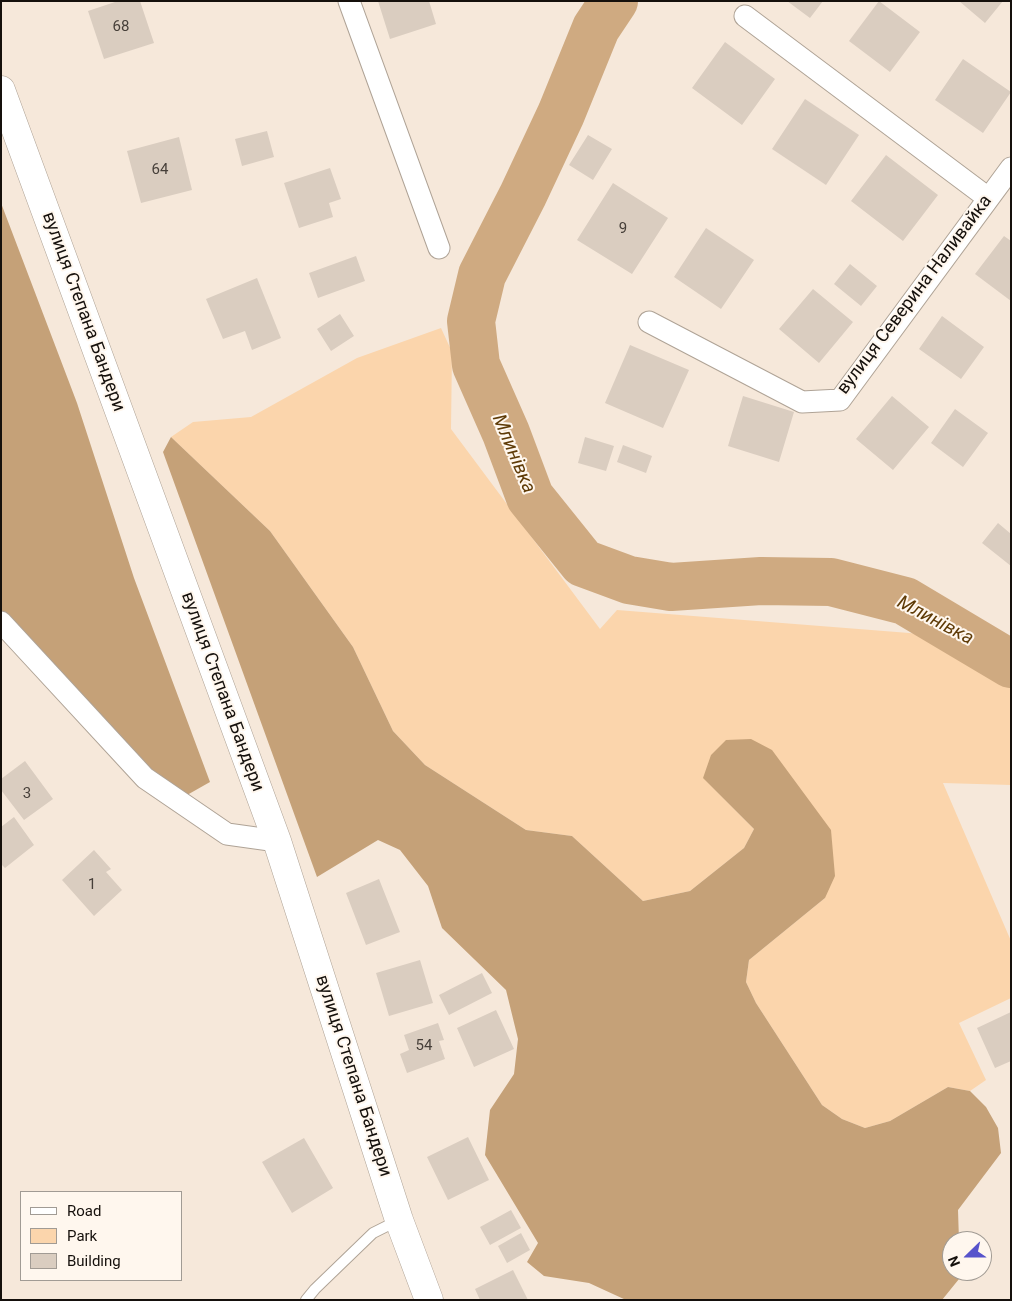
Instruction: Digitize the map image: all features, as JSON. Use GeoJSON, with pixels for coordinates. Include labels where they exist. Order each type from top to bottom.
{"type":"FeatureCollection","features":[{"type":"Feature","properties":{"kind":"main road","name":"вулиця Степана Бандери"},"geometry":{"type":"LineString","coordinates":[[1,90],[277,841],[399,1220],[429,1300]]}},
{"type":"Feature","properties":{"kind":"street"},"geometry":{"type":"LineString","coordinates":[[349,1],[439,248]]}},
{"type":"Feature","properties":{"kind":"street"},"geometry":{"type":"LineString","coordinates":[[746,16],[988,198]]}},
{"type":"Feature","properties":{"kind":"street","name":"вулиця Северина Наливайка"},"geometry":{"type":"LineString","coordinates":[[649,322],[802,402],[840,400],[1011,168]]}},
{"type":"Feature","properties":{"kind":"street"},"geometry":{"type":"LineString","coordinates":[[1,622],[145,778],[227,834],[277,841]]}},
{"type":"Feature","properties":{"kind":"lane"},"geometry":{"type":"LineString","coordinates":[[306,1300],[373,1233],[399,1220]]}},
{"type":"Feature","properties":{"kind":"green space"},"geometry":{"type":"Polygon","coordinates":[[[441,328],[452,352],[451,429],[600,629],[617,610],[922,634],[1011,686],[1011,785],[943,783],[1011,941],[1011,998],[959,1023],[986,1080],[970,1091],[948,1087],[890,1121],[865,1128],[842,1119],[822,1105],[756,1003],[746,982],[749,960],[825,898],[703,778],[754,829],[744,848],[690,891],[643,901],[572,836],[526,830],[425,765],[393,731],[353,647],[270,531],[171,437],[193,422],[251,417],[357,358],[441,328]]]}},
{"type":"Feature","properties":{"kind":"shaded area"},"geometry":{"type":"Polygon","coordinates":[[[1,203],[77,403],[134,578],[210,782],[180,799],[145,778],[1,613],[1,203]]]}},
{"type":"Feature","properties":{"kind":"shaded area"},"geometry":{"type":"Polygon","coordinates":[[[171,437],[270,531],[353,647],[393,731],[425,765],[526,830],[572,836],[643,901],[690,891],[744,848],[754,829],[703,778],[711,755],[726,740],[751,739],[772,750],[831,830],[835,876],[825,898],[749,960],[746,982],[756,1003],[822,1105],[842,1119],[865,1128],[890,1121],[948,1087],[970,1091],[986,1107],[998,1128],[1001,1153],[958,1210],[959,1231],[942,1231],[942,1281],[957,1281],[942,1300],[626,1300],[589,1283],[544,1276],[527,1262],[538,1243],[485,1155],[490,1110],[514,1074],[518,1039],[506,990],[442,928],[428,886],[400,850],[378,840],[317,877],[163,452],[171,437]]]}},
{"type":"Feature","properties":{"kind":"building"},"geometry":{"type":"Polygon","coordinates":[[[118,1],[140,1],[154,43],[104,59],[88,11],[118,1]]]}},
{"type":"Feature","properties":{"kind":"building"},"geometry":{"type":"Polygon","coordinates":[[[378,1],[429,1],[436,24],[390,39],[378,1]]]}},
{"type":"Feature","properties":{"kind":"building"},"geometry":{"type":"Polygon","coordinates":[[[787,1],[823,1],[810,18],[787,1]]]}},
{"type":"Feature","properties":{"kind":"building"},"geometry":{"type":"Polygon","coordinates":[[[879,1],[920,32],[890,72],[849,41],[879,1]]]}},
{"type":"Feature","properties":{"kind":"building"},"geometry":{"type":"Polygon","coordinates":[[[959,1],[1003,1],[985,23],[959,1]]]}},
{"type":"Feature","properties":{"kind":"building"},"geometry":{"type":"Polygon","coordinates":[[[725,42],[775,79],[742,125],[692,88],[725,42]]]}},
{"type":"Feature","properties":{"kind":"building"},"geometry":{"type":"Polygon","coordinates":[[[963,59],[1011,92],[983,133],[935,100],[963,59]]]}},
{"type":"Feature","properties":{"kind":"building"},"geometry":{"type":"Polygon","coordinates":[[[805,99],[859,135],[826,185],[772,149],[805,99]]]}},
{"type":"Feature","properties":{"kind":"building"},"geometry":{"type":"Polygon","coordinates":[[[267,131],[274,157],[242,166],[235,139],[267,131]]]}},
{"type":"Feature","properties":{"kind":"building"},"geometry":{"type":"Polygon","coordinates":[[[588,135],[612,149],[593,180],[569,165],[588,135]]]}},
{"type":"Feature","properties":{"kind":"building"},"geometry":{"type":"Polygon","coordinates":[[[179,137],[192,190],[141,203],[127,151],[179,137]]]}},
{"type":"Feature","properties":{"kind":"building"},"geometry":{"type":"Polygon","coordinates":[[[886,155],[938,195],[903,241],[851,201],[886,155]]]}},
{"type":"Feature","properties":{"kind":"building"},"geometry":{"type":"Polygon","coordinates":[[[330,168],[341,199],[329,203],[333,217],[299,228],[284,183],[330,168]]]}},
{"type":"Feature","properties":{"kind":"building"},"geometry":{"type":"Polygon","coordinates":[[[613,183],[668,218],[632,274],[577,240],[613,183]]]}},
{"type":"Feature","properties":{"kind":"building"},"geometry":{"type":"Polygon","coordinates":[[[706,228],[754,260],[721,309],[674,277],[706,228]]]}},
{"type":"Feature","properties":{"kind":"building"},"geometry":{"type":"Polygon","coordinates":[[[1004,236],[1011,241],[1011,301],[975,274],[1004,236]]]}},
{"type":"Feature","properties":{"kind":"building"},"geometry":{"type":"Polygon","coordinates":[[[356,256],[365,281],[318,298],[309,273],[356,256]]]}},
{"type":"Feature","properties":{"kind":"building"},"geometry":{"type":"Polygon","coordinates":[[[850,264],[877,286],[861,306],[834,284],[850,264]]]}},
{"type":"Feature","properties":{"kind":"building"},"geometry":{"type":"Polygon","coordinates":[[[257,278],[281,338],[252,350],[245,331],[223,339],[206,299],[257,278]]]}},
{"type":"Feature","properties":{"kind":"building"},"geometry":{"type":"Polygon","coordinates":[[[813,289],[853,322],[819,363],[779,329],[813,289]]]}},
{"type":"Feature","properties":{"kind":"building"},"geometry":{"type":"Polygon","coordinates":[[[340,314],[354,336],[331,351],[317,329],[340,314]]]}},
{"type":"Feature","properties":{"kind":"building"},"geometry":{"type":"Polygon","coordinates":[[[942,316],[984,347],[961,379],[919,349],[942,316]]]}},
{"type":"Feature","properties":{"kind":"building"},"geometry":{"type":"Polygon","coordinates":[[[630,345],[689,370],[663,428],[605,403],[630,345]]]}},
{"type":"Feature","properties":{"kind":"building"},"geometry":{"type":"Polygon","coordinates":[[[743,396],[794,412],[779,462],[728,446],[743,396]]]}},
{"type":"Feature","properties":{"kind":"building"},"geometry":{"type":"Polygon","coordinates":[[[892,396],[929,427],[893,470],[856,439],[892,396]]]}},
{"type":"Feature","properties":{"kind":"building"},"geometry":{"type":"Polygon","coordinates":[[[955,409],[988,433],[963,467],[931,443],[955,409]]]}},
{"type":"Feature","properties":{"kind":"building"},"geometry":{"type":"Polygon","coordinates":[[[585,437],[614,446],[606,471],[578,463],[585,437]]]}},
{"type":"Feature","properties":{"kind":"building"},"geometry":{"type":"Polygon","coordinates":[[[623,445],[652,456],[646,473],[617,462],[623,445]]]}},
{"type":"Feature","properties":{"kind":"building"},"geometry":{"type":"Polygon","coordinates":[[[998,523],[1011,534],[1011,566],[982,543],[998,523]]]}},
{"type":"Feature","properties":{"kind":"building"},"geometry":{"type":"Polygon","coordinates":[[[25,761],[53,799],[24,820],[1,790],[1,779],[25,761]]]}},
{"type":"Feature","properties":{"kind":"building"},"geometry":{"type":"Polygon","coordinates":[[[14,817],[34,845],[5,868],[1,864],[1,827],[14,817]]]}},
{"type":"Feature","properties":{"kind":"building"},"geometry":{"type":"Polygon","coordinates":[[[94,850],[111,869],[106,872],[122,890],[94,916],[62,880],[94,850]]]}},
{"type":"Feature","properties":{"kind":"building"},"geometry":{"type":"Polygon","coordinates":[[[379,879],[400,932],[366,945],[346,893],[379,879]]]}},
{"type":"Feature","properties":{"kind":"building"},"geometry":{"type":"Polygon","coordinates":[[[420,960],[433,1003],[389,1016],[376,973],[420,960]]]}},
{"type":"Feature","properties":{"kind":"building"},"geometry":{"type":"Polygon","coordinates":[[[482,973],[492,993],[449,1015],[439,995],[482,973]]]}},
{"type":"Feature","properties":{"kind":"building"},"geometry":{"type":"Polygon","coordinates":[[[496,1010],[514,1049],[474,1067],[457,1028],[496,1010]]]}},
{"type":"Feature","properties":{"kind":"building"},"geometry":{"type":"Polygon","coordinates":[[[1011,1012],[1011,1061],[995,1068],[977,1028],[1011,1012]]]}},
{"type":"Feature","properties":{"kind":"building"},"geometry":{"type":"Polygon","coordinates":[[[438,1023],[444,1040],[439,1041],[445,1059],[407,1073],[400,1054],[409,1050],[404,1035],[438,1023]]]}},
{"type":"Feature","properties":{"kind":"building"},"geometry":{"type":"Polygon","coordinates":[[[468,1137],[489,1180],[448,1200],[427,1157],[468,1137]]]}},
{"type":"Feature","properties":{"kind":"building"},"geometry":{"type":"Polygon","coordinates":[[[304,1138],[333,1188],[292,1213],[262,1162],[304,1138]]]}},
{"type":"Feature","properties":{"kind":"building"},"geometry":{"type":"Polygon","coordinates":[[[511,1210],[521,1228],[490,1245],[480,1227],[511,1210]]]}},
{"type":"Feature","properties":{"kind":"building"},"geometry":{"type":"Polygon","coordinates":[[[521,1233],[530,1250],[507,1263],[498,1246],[521,1233]]]}},
{"type":"Feature","properties":{"kind":"building"},"geometry":{"type":"Polygon","coordinates":[[[513,1270],[528,1300],[480,1300],[475,1289],[513,1270]]]}},
{"type":"Feature","properties":{"kind":"waterway","name":"Млинівка"},"geometry":{"type":"LineString","coordinates":[[614,1],[596,28],[561,114],[523,195],[482,275],[471,321],[476,365],[506,433],[530,497],[583,563],[629,580],[671,587],[761,581],[831,582],[905,601],[1011,664]]}}]}
